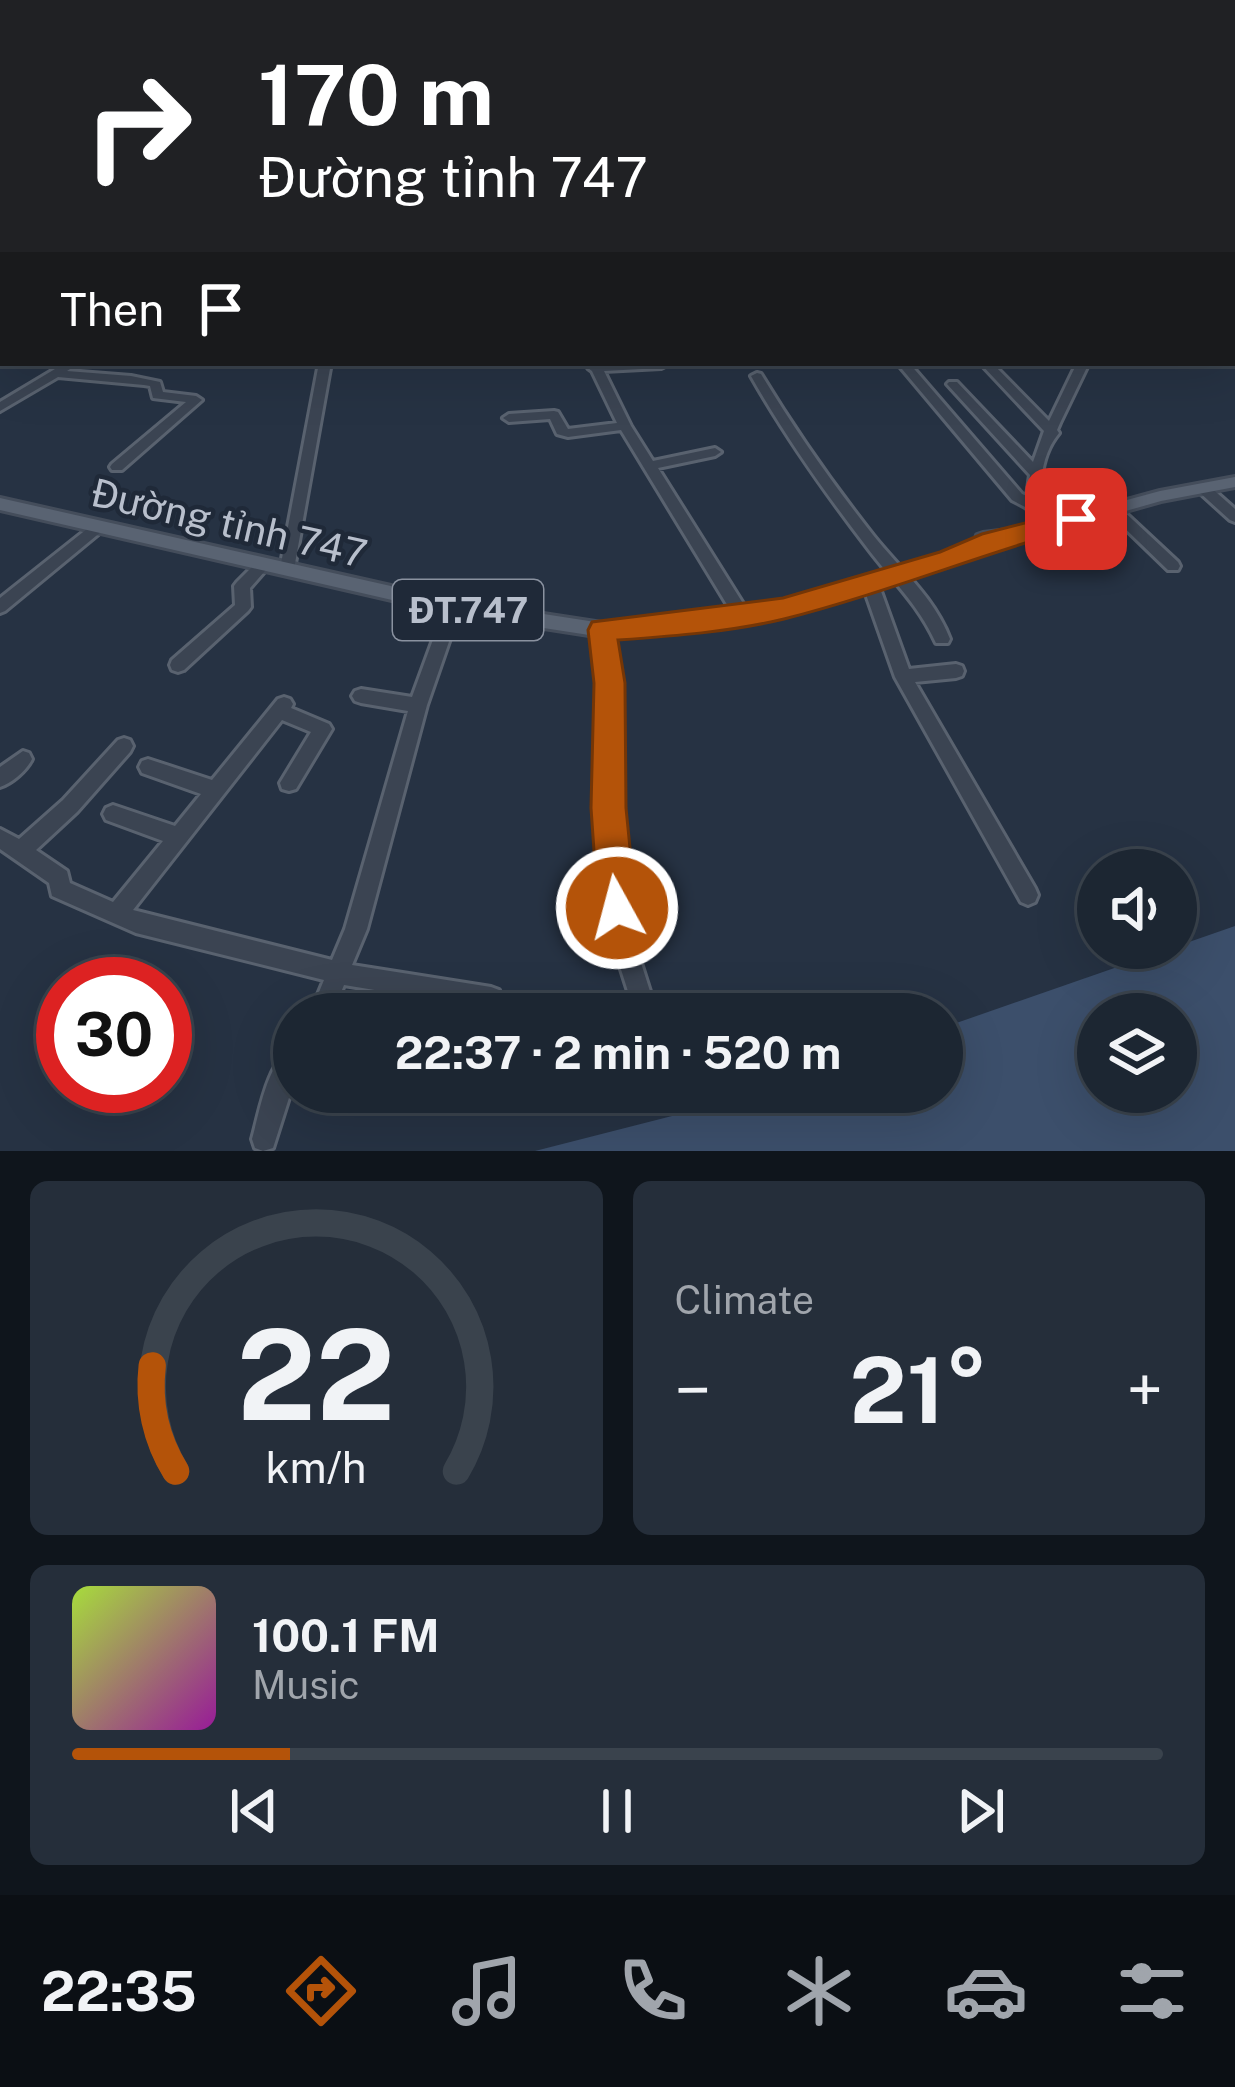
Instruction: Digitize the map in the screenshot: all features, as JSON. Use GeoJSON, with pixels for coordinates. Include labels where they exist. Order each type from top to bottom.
{"type":"FeatureCollection","features":[{"type":"Feature","properties":{"kind":"main road","name":"Đường tỉnh 747"},"geometry":{"type":"LineString","coordinates":[[0,504],[453,608],[602,630],[743,617],[949,559],[992,541],[1235,482]]}},
{"type":"Feature","properties":{"kind":"street"},"geometry":{"type":"LineString","coordinates":[[0,407],[68,366]]}},
{"type":"Feature","properties":{"kind":"street"},"geometry":{"type":"LineString","coordinates":[[287,569],[324,366]]}},
{"type":"Feature","properties":{"kind":"street"},"geometry":{"type":"LineString","coordinates":[[595,366],[625,426],[743,617]]}},
{"type":"Feature","properties":{"kind":"street"},"geometry":{"type":"LineString","coordinates":[[905,366],[1016,497],[1030,504]]}},
{"type":"Feature","properties":{"kind":"street"},"geometry":{"type":"LineString","coordinates":[[989,366],[1053,433]]}},
{"type":"Feature","properties":{"kind":"street"},"geometry":{"type":"LineString","coordinates":[[1040,529],[1030,504],[1037,475],[1082,366]]}},
{"type":"Feature","properties":{"kind":"street"},"geometry":{"type":"LineString","coordinates":[[56,373],[107,380],[128,376],[156,384],[157,395],[196,400],[118,467]]}},
{"type":"Feature","properties":{"kind":"street"},"geometry":{"type":"LineString","coordinates":[[757,376],[799,450],[825,476],[930,615],[942,639]]}},
{"type":"Feature","properties":{"kind":"street"},"geometry":{"type":"LineString","coordinates":[[953,384],[1037,475]]}},
{"type":"Feature","properties":{"kind":"street"},"geometry":{"type":"LineString","coordinates":[[509,418],[554,415],[562,433],[625,426]]}},
{"type":"Feature","properties":{"kind":"street"},"geometry":{"type":"LineString","coordinates":[[649,466],[716,452]]}},
{"type":"Feature","properties":{"kind":"street"},"geometry":{"type":"LineString","coordinates":[[1203,488],[1235,517]]}},
{"type":"Feature","properties":{"kind":"street"},"geometry":{"type":"LineString","coordinates":[[1113,509],[1173,566]]}},
{"type":"Feature","properties":{"kind":"street"},"geometry":{"type":"LineString","coordinates":[[0,607],[97,528]]}},
{"type":"Feature","properties":{"kind":"street"},"geometry":{"type":"LineString","coordinates":[[178,665],[243,608],[246,597],[240,590],[264,565]]}},
{"type":"Feature","properties":{"kind":"street"},"geometry":{"type":"LineString","coordinates":[[869,583],[903,677],[1028,895]]}},
{"type":"Feature","properties":{"kind":"street"},"geometry":{"type":"LineString","coordinates":[[330,993],[356,929],[418,704],[453,608]]}},
{"type":"Feature","properties":{"kind":"street"},"geometry":{"type":"LineString","coordinates":[[602,630],[610,683],[612,875],[623,941],[640,993]]}},
{"type":"Feature","properties":{"kind":"street"},"geometry":{"type":"LineString","coordinates":[[903,677],[956,671]]}},
{"type":"Feature","properties":{"kind":"street"},"geometry":{"type":"LineString","coordinates":[[362,695],[418,704]]}},
{"type":"Feature","properties":{"kind":"street"},"geometry":{"type":"LineString","coordinates":[[117,914],[281,707],[322,729],[289,783]]}},
{"type":"Feature","properties":{"kind":"street"},"geometry":{"type":"LineString","coordinates":[[21,851],[124,746]]}},
{"type":"Feature","properties":{"kind":"street"},"geometry":{"type":"LineString","coordinates":[[0,778],[23,759]]}},
{"type":"Feature","properties":{"kind":"street"},"geometry":{"type":"LineString","coordinates":[[148,767],[215,790]]}},
{"type":"Feature","properties":{"kind":"street"},"geometry":{"type":"LineString","coordinates":[[113,814],[179,836]]}},
{"type":"Feature","properties":{"kind":"street"},"geometry":{"type":"LineString","coordinates":[[0,838],[52,869],[60,878],[59,889],[117,914],[339,972],[461,993]]}},
{"type":"Feature","properties":{"kind":"street"},"geometry":{"type":"LineString","coordinates":[[264,1139],[273,1110]]}},
{"type":"Feature","properties":{"kind":"water"},"geometry":{"type":"Polygon","coordinates":[[[1235,926],[1235,1151],[535,1151],[684,1113],[963,1113],[963,1021],[1111,969],[1197,969],[1197,939],[1235,926]]]}},
{"type":"Feature","properties":{"kind":"route"},"geometry":{"type":"LineString","coordinates":[[617,908],[608,808],[610,683],[602,630],[743,617],[783,608],[1076,519]]}}]}
